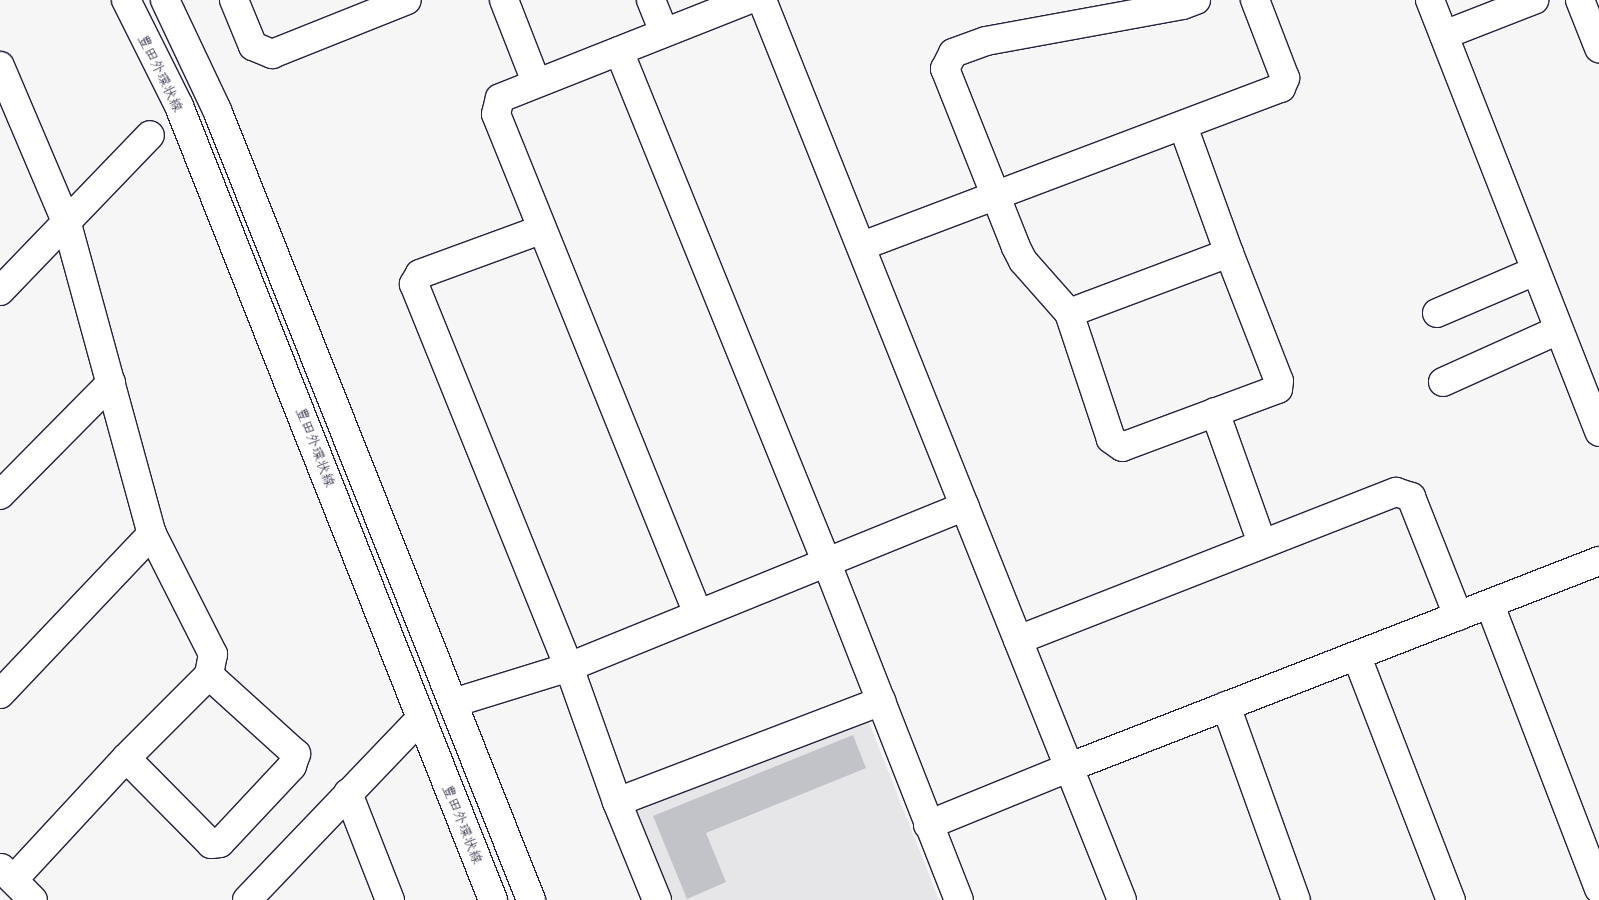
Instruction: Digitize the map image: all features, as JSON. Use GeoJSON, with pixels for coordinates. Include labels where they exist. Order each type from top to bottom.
{"type":"FeatureCollection","features":[{"type":"Feature","properties":{"kind":"street","name":"豊田外環状線"},"geometry":{"type":"LineString","coordinates":[[126,0],[178,106],[494,900]]}},
{"type":"Feature","properties":{"kind":"street"},"geometry":{"type":"LineString","coordinates":[[165,0],[217,110],[531,900]]}},
{"type":"Feature","properties":{"kind":"street"},"geometry":{"type":"LineString","coordinates":[[234,0],[253,46],[272,54],[407,0]]}},
{"type":"Feature","properties":{"kind":"street"},"geometry":{"type":"LineString","coordinates":[[504,0],[536,82]]}},
{"type":"Feature","properties":{"kind":"street"},"geometry":{"type":"LineString","coordinates":[[651,0],[664,33]]}},
{"type":"Feature","properties":{"kind":"street"},"geometry":{"type":"LineString","coordinates":[[698,614],[540,230],[496,114],[500,98],[536,82],[747,0]]}},
{"type":"Feature","properties":{"kind":"street"},"geometry":{"type":"LineString","coordinates":[[762,0],[1122,900]]}},
{"type":"Feature","properties":{"kind":"street"},"geometry":{"type":"LineString","coordinates":[[1183,126],[1229,253],[1279,381],[1274,392],[1122,447],[1111,440],[1069,313],[1023,261],[995,197],[945,69],[953,53],[986,41],[1183,5],[1196,0]]}},
{"type":"Feature","properties":{"kind":"street"},"geometry":{"type":"LineString","coordinates":[[862,246],[1281,88],[1285,78],[1255,0]]}},
{"type":"Feature","properties":{"kind":"street"},"geometry":{"type":"LineString","coordinates":[[1430,0],[1599,432]]}},
{"type":"Feature","properties":{"kind":"street"},"geometry":{"type":"LineString","coordinates":[[1444,35],[1534,0]]}},
{"type":"Feature","properties":{"kind":"street"},"geometry":{"type":"LineString","coordinates":[[1580,0],[1599,48]]}},
{"type":"Feature","properties":{"kind":"street"},"geometry":{"type":"LineString","coordinates":[[618,51],[826,561],[958,900]]}},
{"type":"Feature","properties":{"kind":"street"},"geometry":{"type":"LineString","coordinates":[[2,79],[67,224],[152,534],[213,654],[209,675],[7,874],[33,900]]}},
{"type":"Feature","properties":{"kind":"street"},"geometry":{"type":"LineString","coordinates":[[0,291],[67,224],[150,135]]}},
{"type":"Feature","properties":{"kind":"street"},"geometry":{"type":"LineString","coordinates":[[540,230],[420,274],[414,284],[570,667],[617,802],[656,900]]}},
{"type":"Feature","properties":{"kind":"street"},"geometry":{"type":"LineString","coordinates":[[1069,313],[1229,253]]}},
{"type":"Feature","properties":{"kind":"street"},"geometry":{"type":"LineString","coordinates":[[1437,313],[1535,271]]}},
{"type":"Feature","properties":{"kind":"street"},"geometry":{"type":"LineString","coordinates":[[1443,382],[1558,330]]}},
{"type":"Feature","properties":{"kind":"street"},"geometry":{"type":"LineString","coordinates":[[0,495],[111,383]]}},
{"type":"Feature","properties":{"kind":"street"},"geometry":{"type":"LineString","coordinates":[[1215,412],[1262,543]]}},
{"type":"Feature","properties":{"kind":"street"},"geometry":{"type":"LineString","coordinates":[[1018,640],[1396,492],[1411,497],[1458,616]]}},
{"type":"Feature","properties":{"kind":"street"},"geometry":{"type":"LineString","coordinates":[[453,703],[570,667],[826,561],[965,506]]}},
{"type":"Feature","properties":{"kind":"street"},"geometry":{"type":"LineString","coordinates":[[0,694],[152,534]]}},
{"type":"Feature","properties":{"kind":"street"},"geometry":{"type":"LineString","coordinates":[[928,825],[1070,767],[1490,605],[1599,560]]}},
{"type":"Feature","properties":{"kind":"street"},"geometry":{"type":"LineString","coordinates":[[1490,605],[1599,889]]}},
{"type":"Feature","properties":{"kind":"street"},"geometry":{"type":"LineString","coordinates":[[1357,657],[1450,900]]}},
{"type":"Feature","properties":{"kind":"street"},"geometry":{"type":"LineString","coordinates":[[126,758],[211,844],[220,843],[292,766],[296,754],[209,675]]}},
{"type":"Feature","properties":{"kind":"street"},"geometry":{"type":"LineString","coordinates":[[617,802],[881,701]]}},
{"type":"Feature","properties":{"kind":"street"},"geometry":{"type":"LineString","coordinates":[[1226,706],[1296,900]]}},
{"type":"Feature","properties":{"kind":"street"},"geometry":{"type":"LineString","coordinates":[[247,900],[421,718]]}},
{"type":"Feature","properties":{"kind":"street"},"geometry":{"type":"LineString","coordinates":[[348,793],[390,900]]}},
{"type":"Feature","properties":{"kind":"shaded area"},"geometry":{"type":"Polygon","coordinates":[[[868,720],[939,900],[672,900],[637,810],[868,720]]]}},
{"type":"Feature","properties":{"kind":"building"},"geometry":{"type":"Polygon","coordinates":[[[853,735],[866,768],[706,833],[726,882],[687,899],[653,816],[853,735]]]}}]}
